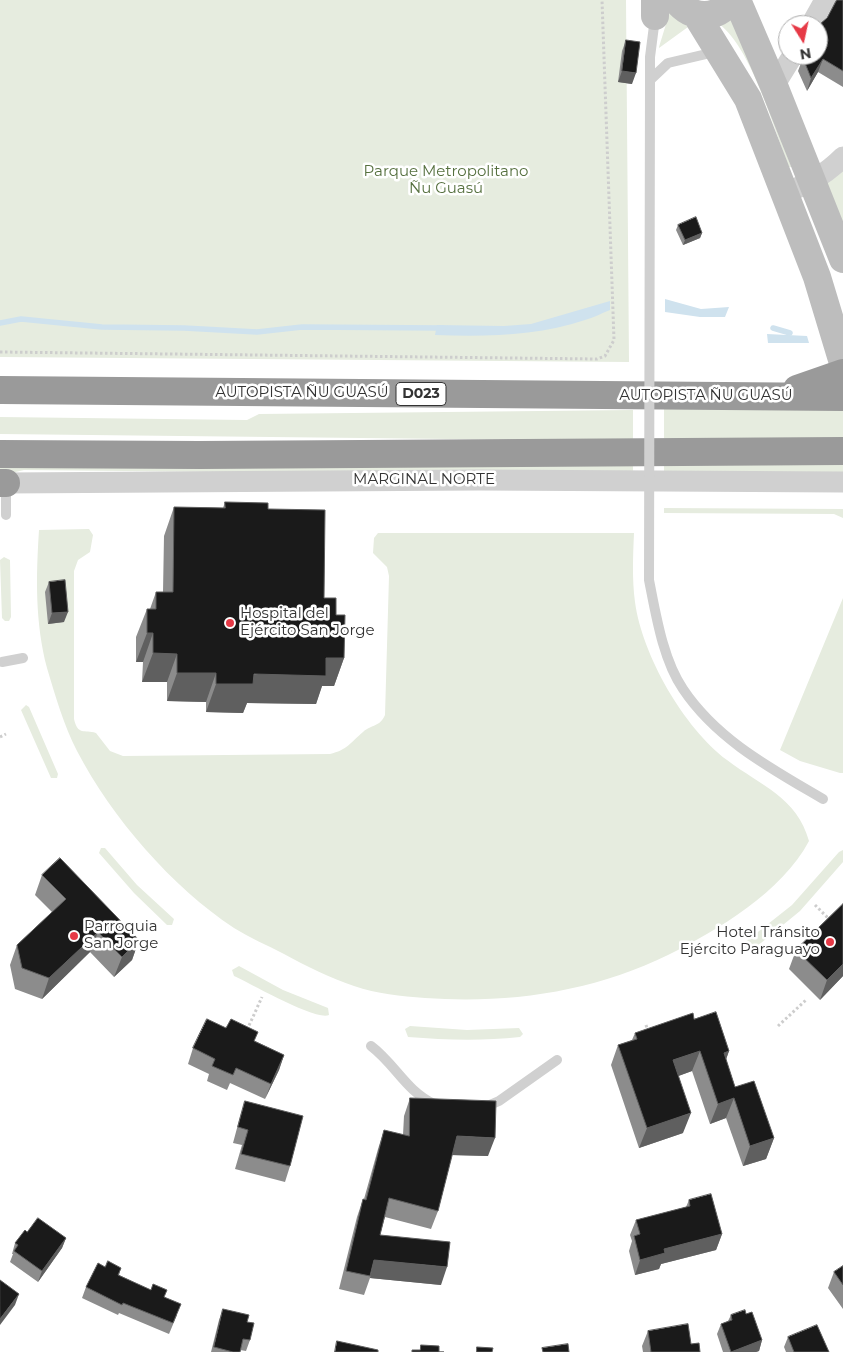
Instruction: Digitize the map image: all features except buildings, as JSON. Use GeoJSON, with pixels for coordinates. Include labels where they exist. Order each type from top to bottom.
{"type":"FeatureCollection","features":[{"type":"Feature","properties":{"kind":"highway"},"geometry":{"type":"LineString","coordinates":[[776,396],[843,373]]}},
{"type":"Feature","properties":{"kind":"highway","name":"AUTOPISTA ÑU GUASÚ"},"geometry":{"type":"LineString","coordinates":[[0,390],[843,397]]}},
{"type":"Feature","properties":{"kind":"highway"},"geometry":{"type":"LineString","coordinates":[[0,454],[210,455],[843,451]]}},
{"type":"Feature","properties":{"kind":"main road"},"geometry":{"type":"LineString","coordinates":[[687,8],[713,15],[726,7],[731,0]]}},
{"type":"Feature","properties":{"kind":"main road"},"geometry":{"type":"LineString","coordinates":[[737,0],[774,86],[843,259]]}},
{"type":"Feature","properties":{"kind":"main road"},"geometry":{"type":"LineString","coordinates":[[687,8],[719,52],[748,99],[817,277],[843,362]]}},
{"type":"Feature","properties":{"kind":"street"},"geometry":{"type":"LineString","coordinates":[[817,15],[825,0]]}},
{"type":"Feature","properties":{"kind":"street"},"geometry":{"type":"LineString","coordinates":[[774,86],[787,65]]}},
{"type":"Feature","properties":{"kind":"street"},"geometry":{"type":"LineString","coordinates":[[785,193],[812,182],[830,170],[843,157]]}},
{"type":"Feature","properties":{"kind":"street","name":"MARGINAL NORTE"},"geometry":{"type":"LineString","coordinates":[[3,483],[479,480],[843,482]]}},
{"type":"Feature","properties":{"kind":"lane"},"geometry":{"type":"LineString","coordinates":[[660,5],[650,57],[649,570],[656,617],[666,651],[682,689],[704,715],[749,756],[823,799]]}},
{"type":"Feature","properties":{"kind":"lane"},"geometry":{"type":"LineString","coordinates":[[650,80],[668,62],[705,53],[719,52]]}},
{"type":"Feature","properties":{"kind":"lane"},"geometry":{"type":"LineString","coordinates":[[3,483],[6,515]]}},
{"type":"Feature","properties":{"kind":"lane"},"geometry":{"type":"LineString","coordinates":[[2,662],[22,658]]}},
{"type":"Feature","properties":{"kind":"lane"},"geometry":{"type":"LineString","coordinates":[[371,1046],[391,1062],[405,1084],[421,1098],[446,1108]]}},
{"type":"Feature","properties":{"kind":"lane"},"geometry":{"type":"LineString","coordinates":[[471,1109],[500,1101],[557,1060]]}},
{"type":"Feature","properties":{"kind":"path"},"geometry":{"type":"LineString","coordinates":[[0,352],[597,359],[605,356],[614,340],[602,0]]}},
{"type":"Feature","properties":{"kind":"path"},"geometry":{"type":"LineString","coordinates":[[0,737],[6,734]]}},
{"type":"Feature","properties":{"kind":"path"},"geometry":{"type":"LineString","coordinates":[[815,905],[832,922]]}},
{"type":"Feature","properties":{"kind":"path"},"geometry":{"type":"LineString","coordinates":[[246,1031],[262,997]]}},
{"type":"Feature","properties":{"kind":"path"},"geometry":{"type":"LineString","coordinates":[[778,1026],[806,1000]]}},
{"type":"Feature","properties":{"kind":"path"},"geometry":{"type":"LineString","coordinates":[[646,1025],[649,1034]]}},
{"type":"Feature","properties":{"kind":"green space","name":"Parque Metropolitano Ñu Guasú"},"geometry":{"type":"Polygon","coordinates":[[[0,0],[626,0],[629,362],[0,357],[0,0]]]}},
{"type":"Feature","properties":{"kind":"green space"},"geometry":{"type":"Polygon","coordinates":[[[670,11],[688,27],[659,48],[659,47],[670,11]]]}},
{"type":"Feature","properties":{"kind":"green space"},"geometry":{"type":"Polygon","coordinates":[[[734,14],[791,167],[789,167],[769,111],[751,69],[731,35],[719,24],[734,14]]]}},
{"type":"Feature","properties":{"kind":"green space"},"geometry":{"type":"Polygon","coordinates":[[[843,168],[843,246],[821,185],[843,168]]]}},
{"type":"Feature","properties":{"kind":"green space"},"geometry":{"type":"Polygon","coordinates":[[[664,409],[843,409],[843,439],[664,441],[664,409]]]}},
{"type":"Feature","properties":{"kind":"green space"},"geometry":{"type":"Polygon","coordinates":[[[633,410],[633,441],[0,434],[0,417],[247,420],[259,414],[633,410]]]}},
{"type":"Feature","properties":{"kind":"green space"},"geometry":{"type":"Polygon","coordinates":[[[843,462],[843,477],[664,478],[664,465],[843,462]]]}},
{"type":"Feature","properties":{"kind":"green space"},"geometry":{"type":"Polygon","coordinates":[[[0,464],[633,464],[633,476],[24,470],[0,475],[0,464]]]}},
{"type":"Feature","properties":{"kind":"green space"},"geometry":{"type":"Polygon","coordinates":[[[664,508],[843,509],[843,518],[834,514],[664,513],[664,508]]]}},
{"type":"Feature","properties":{"kind":"green space"},"geometry":{"type":"Polygon","coordinates":[[[89,529],[93,535],[90,552],[78,560],[74,571],[74,719],[77,728],[82,731],[96,733],[110,751],[123,756],[330,754],[344,748],[366,729],[381,722],[385,715],[389,576],[387,567],[373,553],[374,538],[378,533],[634,533],[633,585],[639,623],[646,645],[668,689],[695,729],[711,746],[727,760],[765,785],[787,803],[796,813],[809,841],[783,877],[747,908],[707,934],[668,955],[610,978],[550,993],[519,997],[456,999],[380,993],[327,976],[240,932],[188,892],[166,872],[126,826],[91,776],[77,751],[60,710],[43,651],[37,599],[38,548],[39,530],[89,529]]]}},
{"type":"Feature","properties":{"kind":"green space"},"geometry":{"type":"Polygon","coordinates":[[[4,557],[10,560],[11,617],[9,621],[5,621],[2,618],[0,560],[4,557]]]}},
{"type":"Feature","properties":{"kind":"green space"},"geometry":{"type":"Polygon","coordinates":[[[843,598],[843,773],[840,773],[800,761],[780,750],[843,598]]]}},
{"type":"Feature","properties":{"kind":"green space"},"geometry":{"type":"Polygon","coordinates":[[[26,705],[29,707],[58,774],[57,778],[51,778],[21,710],[26,705]]]}},
{"type":"Feature","properties":{"kind":"green space"},"geometry":{"type":"Polygon","coordinates":[[[101,848],[105,848],[137,885],[174,919],[172,925],[167,925],[134,893],[99,853],[101,848]]]}},
{"type":"Feature","properties":{"kind":"green space"},"geometry":{"type":"Polygon","coordinates":[[[843,850],[843,862],[800,911],[750,952],[745,952],[742,946],[744,943],[792,905],[839,852],[843,850]]]}},
{"type":"Feature","properties":{"kind":"green space"},"geometry":{"type":"Polygon","coordinates":[[[239,966],[283,990],[328,1008],[329,1015],[310,1012],[297,1007],[234,976],[232,970],[239,966]]]}},
{"type":"Feature","properties":{"kind":"green space"},"geometry":{"type":"Polygon","coordinates":[[[410,1026],[467,1030],[519,1028],[523,1034],[520,1037],[478,1040],[408,1037],[405,1029],[410,1026]]]}},
{"type":"Feature","properties":{"kind":"water"},"geometry":{"type":"Polygon","coordinates":[[[665,299],[701,309],[729,307],[725,317],[700,317],[665,312],[665,299]]]}},
{"type":"Feature","properties":{"kind":"water"},"geometry":{"type":"Polygon","coordinates":[[[610,301],[610,310],[588,319],[548,329],[511,334],[435,335],[437,325],[504,326],[531,324],[610,301]]]}},
{"type":"Feature","properties":{"kind":"water"},"geometry":{"type":"Polygon","coordinates":[[[767,334],[807,336],[809,343],[768,343],[767,334]]]}},
{"type":"Feature","properties":{"kind":"waterway"},"geometry":{"type":"LineString","coordinates":[[0,323],[21,319],[102,327],[184,328],[257,332],[302,327],[443,328]]}},
{"type":"Feature","properties":{"kind":"waterway"},"geometry":{"type":"LineString","coordinates":[[773,328],[790,333]]}},
{"type":"Feature","properties":{"kind":"place","name":"Hospital del Ejército San Jorge"},"geometry":{"type":"Point","coordinates":[230,623]}},
{"type":"Feature","properties":{"kind":"place","name":"Parroquia San Jorge"},"geometry":{"type":"Point","coordinates":[74,936]}},
{"type":"Feature","properties":{"kind":"place","name":"Hotel Tránsito Ejército Paraguayo"},"geometry":{"type":"Point","coordinates":[830,942]}}]}
